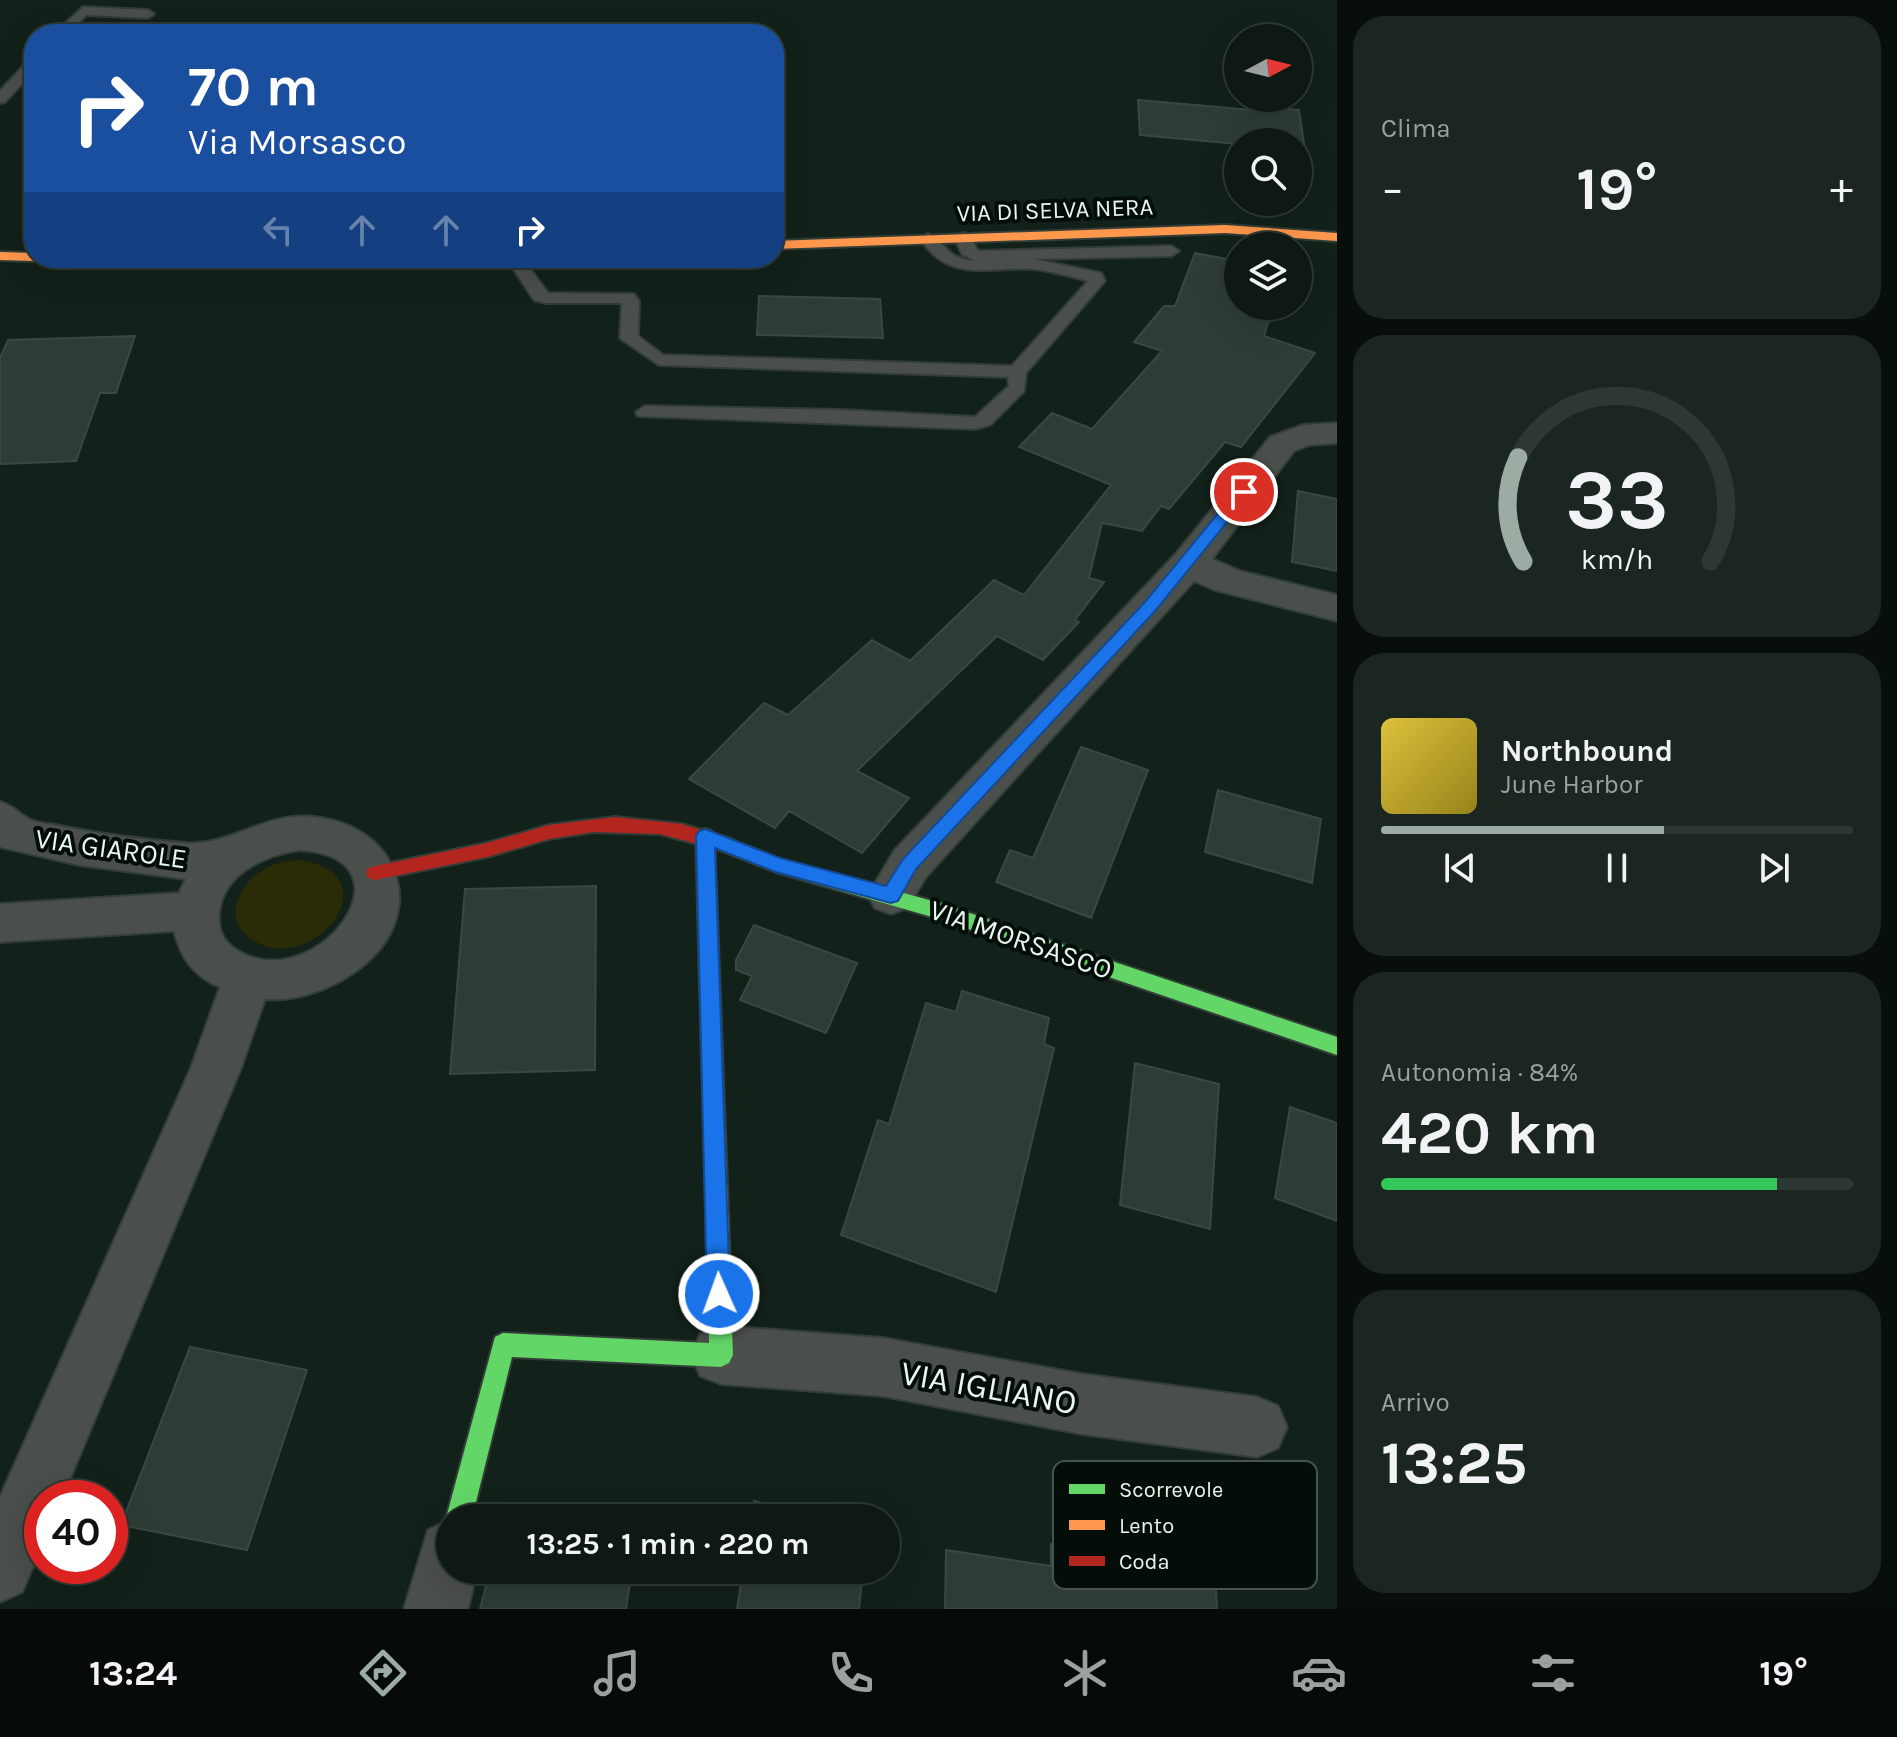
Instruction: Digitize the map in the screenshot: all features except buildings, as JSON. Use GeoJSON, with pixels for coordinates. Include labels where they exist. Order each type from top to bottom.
{"type":"FeatureCollection","features":[{"type":"Feature","properties":{"kind":"street","name":"VIA DI SELVA NERA"},"geometry":{"type":"LineString","coordinates":[[784,245],[1225,229],[1337,237]]}},
{"type":"Feature","properties":{"kind":"street"},"geometry":{"type":"LineString","coordinates":[[0,256],[24,257]]}},
{"type":"Feature","properties":{"kind":"street"},"geometry":{"type":"LineString","coordinates":[[891,895],[910,864],[1188,564],[1282,444],[1303,435],[1337,433]]}},
{"type":"Feature","properties":{"kind":"street"},"geometry":{"type":"LineString","coordinates":[[1188,564],[1229,581],[1337,608]]}},
{"type":"Feature","properties":{"kind":"street","name":"VIA GIAROLE"},"geometry":{"type":"LineString","coordinates":[[0,819],[15,834],[79,847],[189,861],[228,858]]}},
{"type":"Feature","properties":{"kind":"street","name":"VIA MORSASCO"},"geometry":{"type":"LineString","coordinates":[[375,873],[480,852],[549,832],[593,824],[633,824],[705,836],[776,865],[891,895],[1337,1046]]}},
{"type":"Feature","properties":{"kind":"street"},"geometry":{"type":"LineString","coordinates":[[300,833],[325,835],[346,843],[363,856],[375,873],[378,895],[373,919],[358,942],[336,960],[309,973],[278,980],[248,977],[225,968],[206,953],[197,933],[195,911],[212,874],[228,858],[251,844],[275,836],[300,833]]}},
{"type":"Feature","properties":{"kind":"street"},"geometry":{"type":"LineString","coordinates":[[705,836],[721,1355]]}},
{"type":"Feature","properties":{"kind":"street"},"geometry":{"type":"LineString","coordinates":[[0,923],[195,911]]}},
{"type":"Feature","properties":{"kind":"street"},"geometry":{"type":"LineString","coordinates":[[0,1570],[210,1082],[248,977]]}},
{"type":"Feature","properties":{"kind":"street","name":"VIA IGLIANO"},"geometry":{"type":"LineString","coordinates":[[463,1504],[503,1345],[721,1355],[883,1367],[1082,1404],[1257,1427]]}},
{"type":"Feature","properties":{"kind":"street"},"geometry":{"type":"LineString","coordinates":[[436,1609],[442,1584]]}},
{"type":"Feature","properties":{"kind":"lane"},"geometry":{"type":"LineString","coordinates":[[71,24],[83,11],[148,14]]}},
{"type":"Feature","properties":{"kind":"lane"},"geometry":{"type":"LineString","coordinates":[[0,99],[24,74]]}},
{"type":"Feature","properties":{"kind":"lane"},"geometry":{"type":"LineString","coordinates":[[963,238],[970,254],[977,256],[1171,251]]}},
{"type":"Feature","properties":{"kind":"lane"},"geometry":{"type":"LineString","coordinates":[[645,412],[983,421],[1018,387],[1017,372],[1095,285],[1095,277],[1029,264],[968,267],[947,260],[934,251],[928,239]]}},
{"type":"Feature","properties":{"kind":"lane"},"geometry":{"type":"LineString","coordinates":[[521,268],[540,296],[546,298],[628,298],[631,301],[629,338],[659,360],[1017,372]]}},
{"type":"Feature","properties":{"kind":"green space"},"geometry":{"type":"Polygon","coordinates":[[[298,860],[327,869],[341,883],[343,901],[334,920],[319,936],[298,946],[275,948],[251,939],[237,922],[240,893],[254,876],[267,868],[298,860]]]}},
{"type":"Feature","properties":{"kind":"traffic: fast"},"geometry":{"type":"LineString","coordinates":[[724,844],[776,865],[940,911],[1337,1046]]}},
{"type":"Feature","properties":{"kind":"traffic: fast"},"geometry":{"type":"LineString","coordinates":[[463,1504],[503,1345],[721,1355],[717,1209]]}},
{"type":"Feature","properties":{"kind":"traffic: slow"},"geometry":{"type":"LineString","coordinates":[[784,245],[1225,229],[1337,237]]}},
{"type":"Feature","properties":{"kind":"traffic: slow"},"geometry":{"type":"LineString","coordinates":[[0,256],[24,257]]}},
{"type":"Feature","properties":{"kind":"traffic: slow"},"geometry":{"type":"LineString","coordinates":[[705,836],[717,1209]]}},
{"type":"Feature","properties":{"kind":"traffic: jam"},"geometry":{"type":"LineString","coordinates":[[375,873],[487,850],[549,832],[593,825],[660,827],[724,844]]}},
{"type":"Feature","properties":{"kind":"route"},"geometry":{"type":"LineString","coordinates":[[719,1294],[705,836],[776,865],[891,895],[910,864],[1151,606],[1244,492]]}}]}
